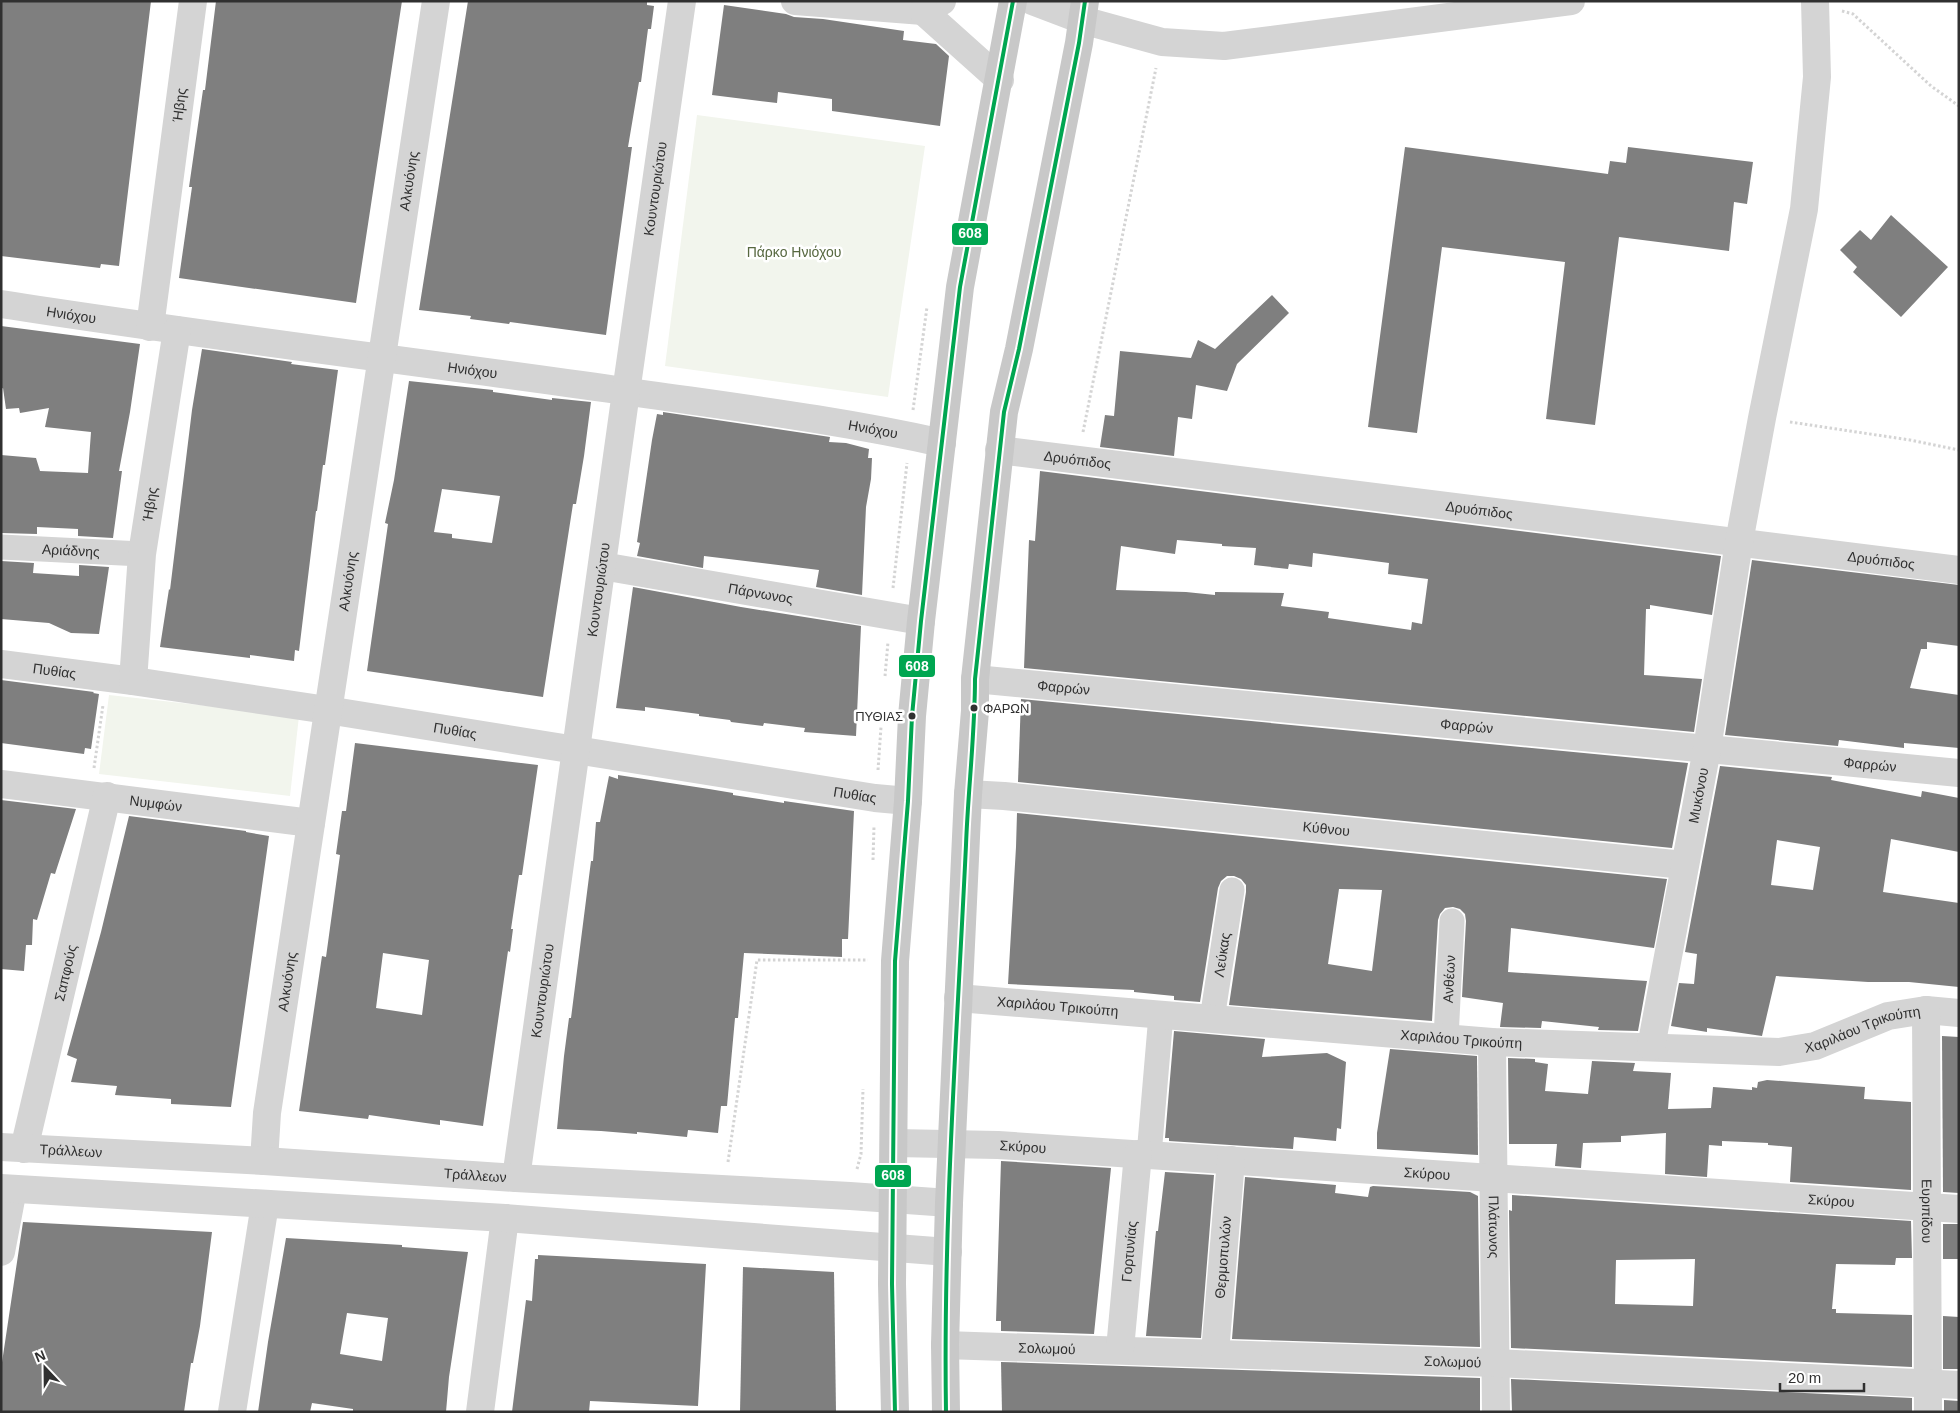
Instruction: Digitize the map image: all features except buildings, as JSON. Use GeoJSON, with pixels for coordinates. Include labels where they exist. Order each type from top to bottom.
{"type":"FeatureCollection","features":[{"type":"Feature","properties":{"kind":"main road"},"geometry":{"type":"LineString","coordinates":[[895,1412],[892,1248],[895,961],[908,801],[912,716],[921,621],[960,287],[1000,80],[1013,1]]}},
{"type":"Feature","properties":{"kind":"main road"},"geometry":{"type":"LineString","coordinates":[[946,1412],[945,1345],[951,1144],[968,794],[975,711],[975,679],[1004,412],[1019,349],[1083,11]]}},
{"type":"Feature","properties":{"kind":"street","name":"Ήβης"},"geometry":{"type":"LineString","coordinates":[[150,327],[192,1]]}},
{"type":"Feature","properties":{"kind":"street","name":"Αλκυόνης"},"geometry":{"type":"LineString","coordinates":[[264,1161],[267,1113],[380,356],[436,1]]}},
{"type":"Feature","properties":{"kind":"street","name":"Κουντουριώτου"},"geometry":{"type":"LineString","coordinates":[[516,1178],[682,1]]}},
{"type":"Feature","properties":{"kind":"street"},"geometry":{"type":"LineString","coordinates":[[796,1],[933,6],[1000,80]]}},
{"type":"Feature","properties":{"kind":"street"},"geometry":{"type":"LineString","coordinates":[[1032,1],[1083,11],[1162,42],[1224,46],[1478,8],[1570,1]]}},
{"type":"Feature","properties":{"kind":"street","name":"Μυκόνου"},"geometry":{"type":"LineString","coordinates":[[1651,1047],[1707,749],[1739,542],[1804,209],[1817,77],[1815,2]]}},
{"type":"Feature","properties":{"kind":"street","name":"Ηνιόχου"},"geometry":{"type":"LineString","coordinates":[[1,304],[150,327],[380,356],[626,392],[899,434],[942,443]]}},
{"type":"Feature","properties":{"kind":"street","name":"Ήβης"},"geometry":{"type":"LineString","coordinates":[[120,680],[177,330]]}},
{"type":"Feature","properties":{"kind":"street","name":"Δρυόπιδος"},"geometry":{"type":"LineString","coordinates":[[999,450],[1959,570]]}},
{"type":"Feature","properties":{"kind":"street","name":"Αριάδνης"},"geometry":{"type":"LineString","coordinates":[[1,547],[142,554]]}},
{"type":"Feature","properties":{"kind":"street","name":"Πάρνωνος"},"geometry":{"type":"LineString","coordinates":[[602,566],[921,621]]}},
{"type":"Feature","properties":{"kind":"street","name":"Πυθίας"},"geometry":{"type":"LineString","coordinates":[[1,664],[327,710],[875,798],[908,801]]}},
{"type":"Feature","properties":{"kind":"street","name":"Φαρρών"},"geometry":{"type":"LineString","coordinates":[[975,679],[1959,773]]}},
{"type":"Feature","properties":{"kind":"street","name":"Νυμφών"},"geometry":{"type":"LineString","coordinates":[[1,784],[311,823]]}},
{"type":"Feature","properties":{"kind":"street","name":"Κύθνου"},"geometry":{"type":"LineString","coordinates":[[968,794],[1004,796],[1684,865]]}},
{"type":"Feature","properties":{"kind":"street","name":"Σαπφούς"},"geometry":{"type":"LineString","coordinates":[[13,1148],[99,795]]}},
{"type":"Feature","properties":{"kind":"street","name":"Λεύκας"},"geometry":{"type":"LineString","coordinates":[[1212,1019],[1232,890]]}},
{"type":"Feature","properties":{"kind":"street","name":"Ανθέων"},"geometry":{"type":"LineString","coordinates":[[1446,1038],[1452,921]]}},
{"type":"Feature","properties":{"kind":"street","name":"Χαριλάου Τρικούπη"},"geometry":{"type":"LineString","coordinates":[[958,998],[1492,1042],[1779,1052],[1815,1046],[1888,1016],[1926,1010],[1959,1012]]}},
{"type":"Feature","properties":{"kind":"street","name":"Ευριπίδου"},"geometry":{"type":"LineString","coordinates":[[1926,1010],[1928,1412]]}},
{"type":"Feature","properties":{"kind":"street","name":"Γορτυνίας"},"geometry":{"type":"LineString","coordinates":[[1120,1349],[1161,1015]]}},
{"type":"Feature","properties":{"kind":"street","name":"Πλάτωνος"},"geometry":{"type":"LineString","coordinates":[[1492,1042],[1496,1412]]}},
{"type":"Feature","properties":{"kind":"street","name":"Σκύρου"},"geometry":{"type":"LineString","coordinates":[[894,1143],[998,1145],[1144,1154],[1959,1209]]}},
{"type":"Feature","properties":{"kind":"street","name":"Τράλλεων"},"geometry":{"type":"LineString","coordinates":[[13,1148],[264,1161],[516,1178],[949,1203]]}},
{"type":"Feature","properties":{"kind":"street","name":"Θερμοπυλών"},"geometry":{"type":"LineString","coordinates":[[1214,1353],[1231,1160]]}},
{"type":"Feature","properties":{"kind":"street"},"geometry":{"type":"LineString","coordinates":[[1,1252],[7,1188],[505,1218],[948,1252]]}},
{"type":"Feature","properties":{"kind":"street"},"geometry":{"type":"LineString","coordinates":[[232,1412],[265,1204]]}},
{"type":"Feature","properties":{"kind":"street"},"geometry":{"type":"LineString","coordinates":[[480,1412],[505,1218]]}},
{"type":"Feature","properties":{"kind":"street","name":"Σολωμού"},"geometry":{"type":"LineString","coordinates":[[945,1345],[1120,1349],[1496,1363],[1959,1385]]}},
{"type":"Feature","properties":{"kind":"path"},"geometry":{"type":"LineString","coordinates":[[1815,2],[1853,14],[1930,86],[1959,106]]}},
{"type":"Feature","properties":{"kind":"path"},"geometry":{"type":"LineString","coordinates":[[1078,460],[1162,42]]}},
{"type":"Feature","properties":{"kind":"path"},"geometry":{"type":"LineString","coordinates":[[1762,418],[1910,440],[1959,450]]}},
{"type":"Feature","properties":{"kind":"path"},"geometry":{"type":"LineString","coordinates":[[99,795],[120,680]]}},
{"type":"Feature","properties":{"kind":"path"},"geometry":{"type":"LineString","coordinates":[[726,1171],[756,960],[869,960]]}},
{"type":"Feature","properties":{"kind":"green space","name":"Πάρκο Ηνιόχου"},"geometry":{"type":"Polygon","coordinates":[[[697,115],[925,146],[888,397],[665,366],[697,115]]]}},
{"type":"Feature","properties":{"kind":"green space"},"geometry":{"type":"Polygon","coordinates":[[[109,695],[299,716],[290,796],[99,774],[109,695]]]}},
{"type":"Feature","properties":{"kind":"transit line","name":"608"},"geometry":{"type":"LineString","coordinates":[[895,1412],[892,1284],[895,961],[908,801],[912,716],[921,621],[960,287],[1013,1]]}},
{"type":"Feature","properties":{"kind":"transit line","name":"608"},"geometry":{"type":"LineString","coordinates":[[946,1412],[949,1199],[975,679],[1004,412],[1019,349],[1079,43],[1085,1]]}},
{"type":"Feature","properties":{"kind":"place","name":"ΦΑΡΩΝ"},"geometry":{"type":"Point","coordinates":[974,708]}},
{"type":"Feature","properties":{"kind":"place","name":"ΠΥΘΙΑΣ"},"geometry":{"type":"Point","coordinates":[912,716]}}]}
